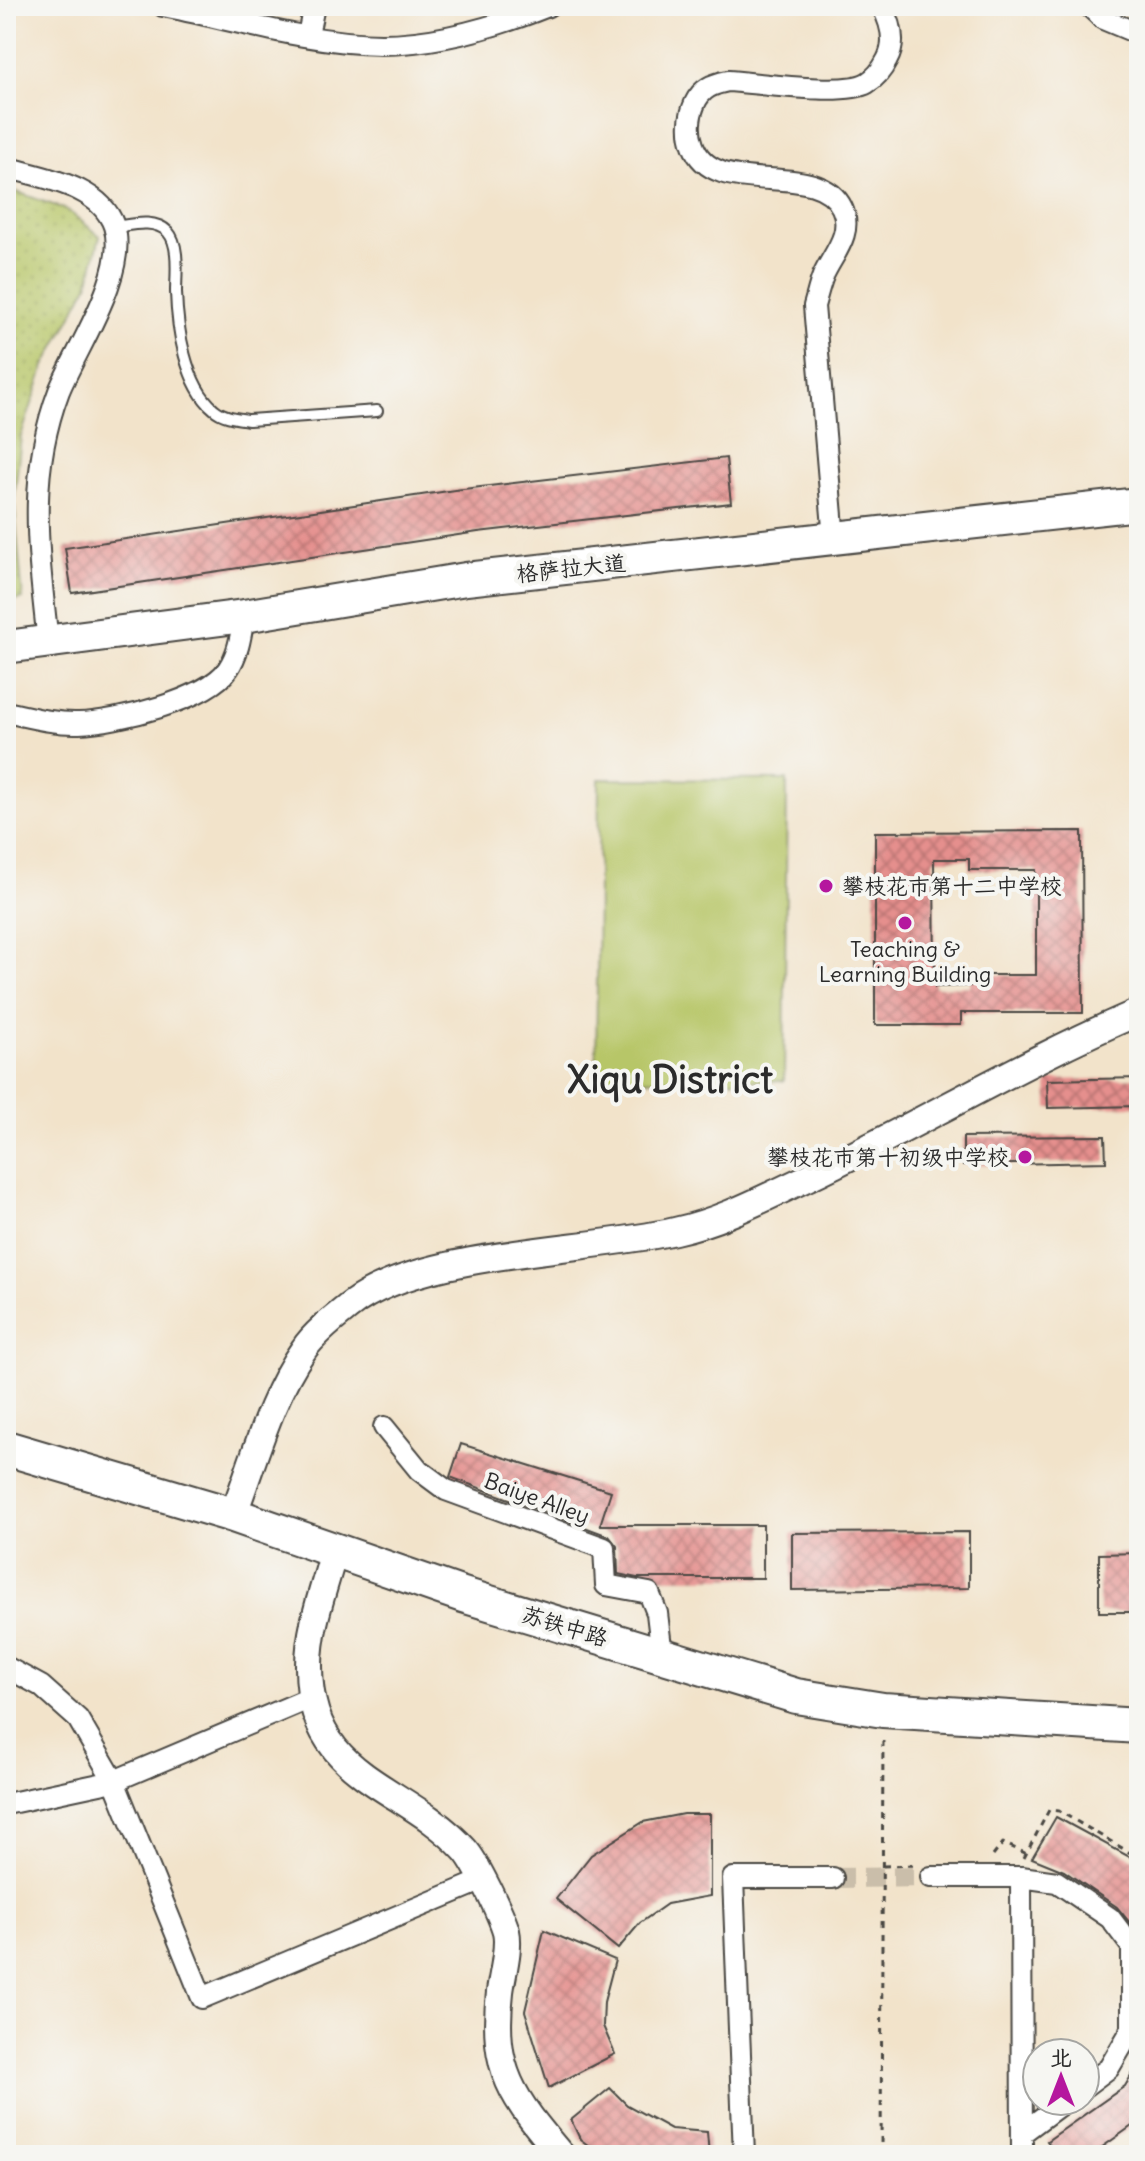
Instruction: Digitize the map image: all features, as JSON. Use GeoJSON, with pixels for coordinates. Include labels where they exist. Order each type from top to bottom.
{"type":"FeatureCollection","features":[{"type":"Feature","properties":{"kind":"highway","name":"苏铁中路"},"geometry":{"type":"LineString","coordinates":[[6,1448],[233,1515],[334,1552],[796,1696],[883,1710],[1139,1726]]}},
{"type":"Feature","properties":{"kind":"main road","name":"格萨拉大道"},"geometry":{"type":"LineString","coordinates":[[6,647],[244,616],[466,579],[1139,504]]}},
{"type":"Feature","properties":{"kind":"street"},"geometry":{"type":"LineString","coordinates":[[163,6],[308,35],[381,44],[440,38],[548,6]]}},
{"type":"Feature","properties":{"kind":"street"},"geometry":{"type":"LineString","coordinates":[[308,35],[314,6]]}},
{"type":"Feature","properties":{"kind":"street"},"geometry":{"type":"LineString","coordinates":[[834,539],[814,306],[822,277],[843,238],[842,209],[830,194],[812,184],[737,176],[714,168],[696,155],[690,137],[691,113],[698,96],[711,85],[728,81],[841,89],[864,85],[881,72],[891,53],[893,33],[882,6]]}},
{"type":"Feature","properties":{"kind":"street"},"geometry":{"type":"LineString","coordinates":[[1089,6],[1103,19],[1139,34]]}},
{"type":"Feature","properties":{"kind":"street"},"geometry":{"type":"LineString","coordinates":[[6,167],[78,190],[100,204],[114,227],[115,254],[110,282],[59,393],[42,452],[35,516],[48,643]]}},
{"type":"Feature","properties":{"kind":"street"},"geometry":{"type":"LineString","coordinates":[[6,712],[79,723],[133,715],[204,689],[227,671],[240,644],[244,616]]}},
{"type":"Feature","properties":{"kind":"street"},"geometry":{"type":"LineString","coordinates":[[233,1515],[280,1392],[305,1347],[350,1305],[404,1277],[490,1259],[675,1231],[736,1212],[852,1157],[1074,1039],[1139,1012]]}},
{"type":"Feature","properties":{"kind":"street","name":"Baiye Alley"},"geometry":{"type":"LineString","coordinates":[[384,1427],[419,1470],[446,1490],[604,1548],[606,1585],[649,1593],[657,1613],[662,1655]]}},
{"type":"Feature","properties":{"kind":"street"},"geometry":{"type":"LineString","coordinates":[[334,1552],[314,1624],[308,1663],[310,1698],[320,1730],[340,1758],[370,1783],[440,1828],[467,1852],[506,1933],[498,2010],[498,2050],[509,2085],[522,2108],[562,2155]]}},
{"type":"Feature","properties":{"kind":"street"},"geometry":{"type":"LineString","coordinates":[[6,1667],[41,1686],[78,1719],[114,1781],[202,1998],[481,1881]]}},
{"type":"Feature","properties":{"kind":"street"},"geometry":{"type":"LineString","coordinates":[[6,1804],[114,1781],[310,1698]]}},
{"type":"Feature","properties":{"kind":"street"},"geometry":{"type":"LineString","coordinates":[[926,1871],[1057,1882],[1110,1918],[1132,1947],[1132,2029],[1109,2068],[1101,2074]]}},
{"type":"Feature","properties":{"kind":"street"},"geometry":{"type":"LineString","coordinates":[[1021,1877],[1022,2155]]}},
{"type":"Feature","properties":{"kind":"street"},"geometry":{"type":"LineString","coordinates":[[744,2155],[733,1878],[833,1878]]}},
{"type":"Feature","properties":{"kind":"street"},"geometry":{"type":"LineString","coordinates":[[1022,2133],[1044,2117]]}},
{"type":"Feature","properties":{"kind":"lane"},"geometry":{"type":"LineString","coordinates":[[114,227],[144,223],[159,225],[170,234],[175,250],[182,338],[193,378],[215,410],[230,418],[249,420],[377,411]]}},
{"type":"Feature","properties":{"kind":"path"},"geometry":{"type":"LineString","coordinates":[[881,2155],[883,1710]]}},
{"type":"Feature","properties":{"kind":"path"},"geometry":{"type":"LineString","coordinates":[[1021,1877],[1025,1853],[1049,1810],[1059,1811],[1139,1858]]}},
{"type":"Feature","properties":{"kind":"path"},"geometry":{"type":"LineString","coordinates":[[883,1866],[926,1871]]}},
{"type":"Feature","properties":{"kind":"green space"},"geometry":{"type":"Polygon","coordinates":[[[6,188],[67,210],[100,236],[88,285],[45,366],[21,436],[14,501],[23,599],[6,601],[6,188]]]}},
{"type":"Feature","properties":{"kind":"green space"},"geometry":{"type":"Polygon","coordinates":[[[599,779],[787,780],[784,1081],[596,1079],[599,779]]]}},
{"type":"Feature","properties":{"kind":"building"},"geometry":{"type":"Polygon","coordinates":[[[726,458],[731,503],[478,532],[72,593],[65,548],[455,490],[726,458]]]}},
{"type":"Feature","properties":{"kind":"building","name":"Teaching & Learning Building"},"geometry":{"type":"Polygon","coordinates":[[[1082,831],[1083,1013],[961,1013],[961,1025],[875,1025],[875,832],[1082,831]],[[934,859],[935,987],[970,986],[970,975],[1036,975],[1036,870],[969,870],[969,859],[934,859]]]}},
{"type":"Feature","properties":{"kind":"building"},"geometry":{"type":"Polygon","coordinates":[[[1139,1078],[1139,1106],[1048,1108],[1047,1080],[1139,1078]]]}},
{"type":"Feature","properties":{"kind":"building"},"geometry":{"type":"Polygon","coordinates":[[[1105,1136],[1106,1162],[963,1165],[963,1137],[1105,1136]]]}},
{"type":"Feature","properties":{"kind":"building"},"geometry":{"type":"Polygon","coordinates":[[[461,1444],[611,1491],[600,1525],[763,1525],[763,1578],[637,1578],[618,1574],[617,1546],[609,1536],[450,1477],[461,1444]]]}},
{"type":"Feature","properties":{"kind":"building"},"geometry":{"type":"Polygon","coordinates":[[[969,1532],[969,1588],[792,1590],[792,1533],[969,1532]]]}},
{"type":"Feature","properties":{"kind":"building"},"geometry":{"type":"Polygon","coordinates":[[[1139,1553],[1139,1612],[1099,1612],[1099,1554],[1139,1553]]]}},
{"type":"Feature","properties":{"kind":"building"},"geometry":{"type":"Polygon","coordinates":[[[683,1814],[710,1814],[710,1896],[667,1904],[640,1923],[618,1949],[556,1899],[591,1855],[643,1822],[683,1814]]]}},
{"type":"Feature","properties":{"kind":"building"},"geometry":{"type":"Polygon","coordinates":[[[1056,1817],[1139,1862],[1139,1934],[1117,1907],[1064,1871],[1032,1858],[1056,1817]]]}},
{"type":"Feature","properties":{"kind":"building"},"geometry":{"type":"Polygon","coordinates":[[[544,1930],[615,1960],[604,2002],[603,2026],[615,2054],[549,2088],[525,2011],[544,1930]]]}},
{"type":"Feature","properties":{"kind":"building"},"geometry":{"type":"Polygon","coordinates":[[[1139,2063],[1139,2121],[1091,2155],[1058,2155],[1047,2141],[1081,2117],[1101,2117],[1101,2103],[1125,2086],[1139,2063]]]}},
{"type":"Feature","properties":{"kind":"building"},"geometry":{"type":"Polygon","coordinates":[[[610,2088],[627,2105],[671,2129],[707,2132],[709,2155],[603,2155],[597,2152],[580,2139],[571,2120],[610,2088]]]}},
{"type":"Feature","properties":{"kind":"tunnel"},"geometry":{"type":"LineString","coordinates":[[833,1878],[931,1877]]}},
{"type":"Feature","properties":{"kind":"place","name":"攀枝花市第十二中学校"},"geometry":{"type":"Point","coordinates":[826,886]}},
{"type":"Feature","properties":{"kind":"place","name":"Teaching & Learning Building"},"geometry":{"type":"Point","coordinates":[905,923]}},
{"type":"Feature","properties":{"kind":"place","name":"攀枝花市第十初级中学校"},"geometry":{"type":"Point","coordinates":[1025,1157]}},
{"type":"Feature","properties":{"kind":"district","name":"Xiqu District"},"geometry":{"type":"Point","coordinates":[670,1079]}}]}
